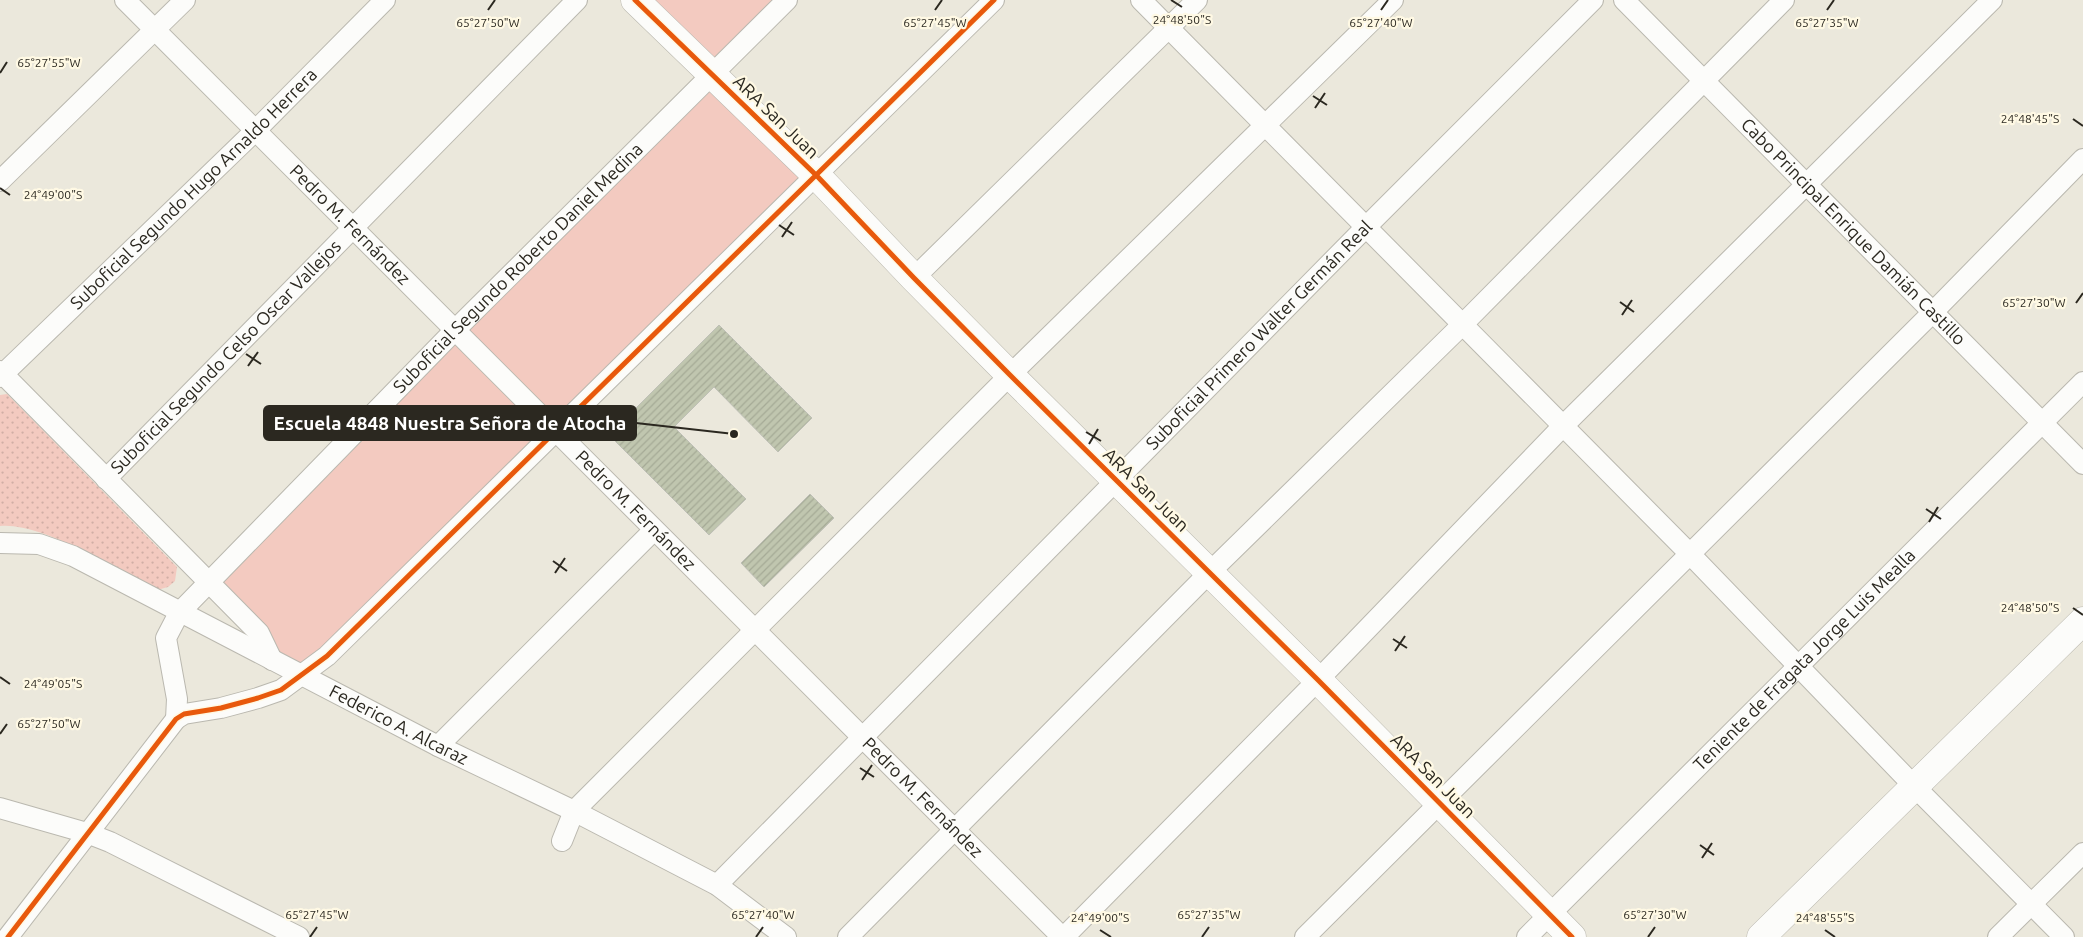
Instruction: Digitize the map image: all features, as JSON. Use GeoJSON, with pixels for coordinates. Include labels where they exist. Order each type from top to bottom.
{"type":"FeatureCollection","features":[{"type":"Feature","properties":{"kind":"street","name":"Pedro M. Fernández"},"geometry":{"type":"LineString","coordinates":[[125,0],[1063,937]]}},
{"type":"Feature","properties":{"kind":"street"},"geometry":{"type":"LineString","coordinates":[[0,181],[185,0]]}},
{"type":"Feature","properties":{"kind":"street","name":"Suboficial Segundo Hugo Arnaldo Herrera"},"geometry":{"type":"LineString","coordinates":[[1,374],[255,130],[386,0]]}},
{"type":"Feature","properties":{"kind":"street","name":"Suboficial Segundo Celso Oscar Vallejos"},"geometry":{"type":"LineString","coordinates":[[106,479],[577,0]]}},
{"type":"Feature","properties":{"kind":"street","name":"ARA San Juan"},"geometry":{"type":"LineString","coordinates":[[635,0],[817,176],[1010,375],[1210,572],[1572,937]]}},
{"type":"Feature","properties":{"kind":"street","name":"Suboficial Segundo Roberto Daniel Medina"},"geometry":{"type":"LineString","coordinates":[[176,719],[177,699],[166,638],[179,613],[455,330],[787,0]]}},
{"type":"Feature","properties":{"kind":"street"},"geometry":{"type":"LineString","coordinates":[[8,937],[176,719],[184,714],[221,708],[280,690],[327,656],[994,0]]}},
{"type":"Feature","properties":{"kind":"street"},"geometry":{"type":"LineString","coordinates":[[1141,0],[1689,553],[1914,786],[2064,937]]}},
{"type":"Feature","properties":{"kind":"street"},"geometry":{"type":"LineString","coordinates":[[914,278],[1197,0]]}},
{"type":"Feature","properties":{"kind":"street"},"geometry":{"type":"LineString","coordinates":[[562,841],[574,811],[756,632],[1010,375],[1393,0]]}},
{"type":"Feature","properties":{"kind":"street","name":"Suboficial Primero Walter Germán Real"},"geometry":{"type":"LineString","coordinates":[[717,886],[1365,228],[1593,0]]}},
{"type":"Feature","properties":{"kind":"street","name":"Cabo Principal Enrique Damián Castillo"},"geometry":{"type":"LineString","coordinates":[[1624,0],[2083,464]]}},
{"type":"Feature","properties":{"kind":"street"},"geometry":{"type":"LineString","coordinates":[[848,937],[1210,572],[1462,325],[1784,0]]}},
{"type":"Feature","properties":{"kind":"street"},"geometry":{"type":"LineString","coordinates":[[1063,937],[1318,680],[1563,426],[1992,0]]}},
{"type":"Feature","properties":{"kind":"street"},"geometry":{"type":"LineString","coordinates":[[1305,937],[1932,313],[2083,159]]}},
{"type":"Feature","properties":{"kind":"street"},"geometry":{"type":"LineString","coordinates":[[1,374],[259,633],[272,660]]}},
{"type":"Feature","properties":{"kind":"street","name":"Teniente de Fragata Jorge Luis Mealla"},"geometry":{"type":"LineString","coordinates":[[1528,937],[2083,382]]}},
{"type":"Feature","properties":{"kind":"street"},"geometry":{"type":"LineString","coordinates":[[438,746],[654,530]]}},
{"type":"Feature","properties":{"kind":"street","name":"Federico A. Alcaraz"},"geometry":{"type":"LineString","coordinates":[[0,543],[39,544],[73,556],[179,613],[438,746],[574,811],[717,886],[786,937]]}},
{"type":"Feature","properties":{"kind":"street"},"geometry":{"type":"LineString","coordinates":[[1761,937],[2083,620]]}},
{"type":"Feature","properties":{"kind":"street"},"geometry":{"type":"LineString","coordinates":[[0,808],[87,833],[110,842],[204,892],[299,937]]}},
{"type":"Feature","properties":{"kind":"street"},"geometry":{"type":"LineString","coordinates":[[1998,937],[2083,853]]}},
{"type":"Feature","properties":{"kind":"shaded area"},"geometry":{"type":"Polygon","coordinates":[[[638,0],[785,0],[713,73],[638,0]]]}},
{"type":"Feature","properties":{"kind":"shaded area"},"geometry":{"type":"Polygon","coordinates":[[[713,75],[817,176],[300,675],[209,581],[713,75]]]}},
{"type":"Feature","properties":{"kind":"shaded area"},"geometry":{"type":"Polygon","coordinates":[[[7,394],[177,567],[175,581],[168,587],[157,590],[58,539],[17,527],[0,526],[0,395],[7,394]]]}},
{"type":"Feature","properties":{"kind":"building"},"geometry":{"type":"Polygon","coordinates":[[[719,325],[812,418],[778,452],[714,387],[674,427],[746,499],[709,535],[609,435],[719,325]]]}},
{"type":"Feature","properties":{"kind":"building"},"geometry":{"type":"Polygon","coordinates":[[[810,494],[834,518],[764,587],[741,563],[810,494]]]}},
{"type":"Feature","properties":{"kind":"cycle path"},"geometry":{"type":"LineString","coordinates":[[635,0],[817,176],[1010,375],[1318,680],[1572,937]]}},
{"type":"Feature","properties":{"kind":"cycle path"},"geometry":{"type":"LineString","coordinates":[[8,937],[176,719],[184,714],[221,708],[281,690],[327,656],[994,0]]}},
{"type":"Feature","properties":{"kind":"place","name":"Escuela 4848 Nuestra Señora de Atocha"},"geometry":{"type":"Point","coordinates":[734,434]}}]}
